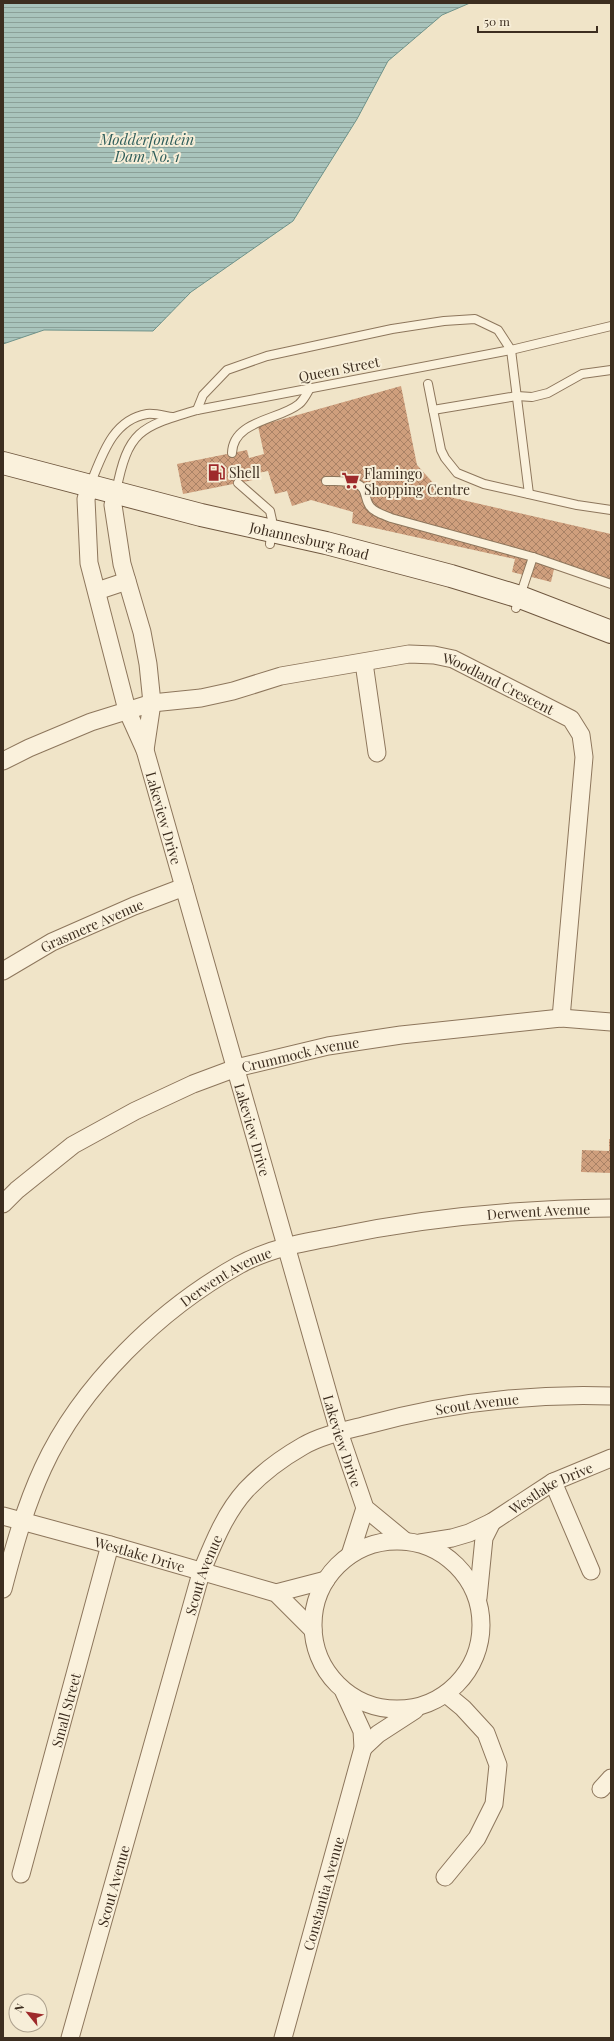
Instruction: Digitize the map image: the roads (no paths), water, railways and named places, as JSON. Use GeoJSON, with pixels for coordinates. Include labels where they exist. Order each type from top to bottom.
{"type":"FeatureCollection","features":[{"type":"Feature","properties":{"kind":"street","name":"Johannesburg Road"},"geometry":{"type":"LineString","coordinates":[[3,464],[88,492],[115,499],[200,515],[271,537],[447,586],[518,603],[611,632]]}},
{"type":"Feature","properties":{"kind":"street","name":"Johannesburg Road"},"geometry":{"type":"LineString","coordinates":[[3,478],[88,492]]}},
{"type":"Feature","properties":{"kind":"street","name":"Lakeview Drive"},"geometry":{"type":"LineString","coordinates":[[88,492],[89,563],[127,710],[145,750],[285,1246],[339,1432],[365,1508]]}},
{"type":"Feature","properties":{"kind":"street","name":"Lakeview Drive"},"geometry":{"type":"LineString","coordinates":[[115,499],[122,564],[142,632],[148,664],[152,702],[145,750]]}},
{"type":"Feature","properties":{"kind":"street"},"geometry":{"type":"LineString","coordinates":[[97,592],[127,581]]}},
{"type":"Feature","properties":{"kind":"street","name":"Johannesburg Road"},"geometry":{"type":"LineString","coordinates":[[518,603],[611,642]]}},
{"type":"Feature","properties":{"kind":"street","name":"Woodland Crescent"},"geometry":{"type":"LineString","coordinates":[[3,761],[64,734],[152,702],[201,698],[233,691],[281,676],[364,663],[409,654],[434,655],[453,659],[571,719],[581,735],[584,757],[561,1018]]}},
{"type":"Feature","properties":{"kind":"street"},"geometry":{"type":"LineString","coordinates":[[364,663],[377,752]]}},
{"type":"Feature","properties":{"kind":"street","name":"Grasmere Avenue"},"geometry":{"type":"LineString","coordinates":[[3,971],[52,942],[134,906],[184,888]]}},
{"type":"Feature","properties":{"kind":"street","name":"Crummock Avenue"},"geometry":{"type":"LineString","coordinates":[[3,1204],[17,1190],[73,1145],[135,1111],[193,1084],[236,1068],[328,1046],[463,1027],[561,1018],[611,1022]]}},
{"type":"Feature","properties":{"kind":"street","name":"Derwent Avenue"},"geometry":{"type":"LineString","coordinates":[[3,1589],[21,1522],[43,1467],[68,1421],[100,1379],[142,1336],[193,1296],[240,1264],[285,1246],[365,1230],[478,1214],[555,1209],[611,1208]]}},
{"type":"Feature","properties":{"kind":"street","name":"Scout Avenue"},"geometry":{"type":"LineString","coordinates":[[70,2038],[201,1572],[220,1530],[245,1491],[272,1466],[304,1445],[339,1432],[395,1417],[454,1406],[567,1394],[611,1396]]}},
{"type":"Feature","properties":{"kind":"street","name":"Westlake Drive"},"geometry":{"type":"LineString","coordinates":[[350,1555],[376,1543],[412,1542],[457,1537],[492,1522],[553,1482],[611,1458]]}},
{"type":"Feature","properties":{"kind":"street"},"geometry":{"type":"LineString","coordinates":[[553,1482],[591,1571]]}},
{"type":"Feature","properties":{"kind":"street"},"geometry":{"type":"LineString","coordinates":[[478,1599],[468,1580],[455,1564],[438,1551],[412,1542],[365,1508],[350,1555],[326,1580],[316,1604],[313,1630],[317,1653],[328,1674],[344,1692],[368,1705],[395,1710],[422,1706],[446,1694],[465,1675],[477,1652],[482,1625],[478,1599],[481,1556],[484,1538],[492,1522]]}},
{"type":"Feature","properties":{"kind":"street","name":"Westlake Drive"},"geometry":{"type":"LineString","coordinates":[[3,1516],[276,1593],[313,1630]]}},
{"type":"Feature","properties":{"kind":"street","name":"Small Street"},"geometry":{"type":"LineString","coordinates":[[21,1874],[110,1545]]}},
{"type":"Feature","properties":{"kind":"street"},"geometry":{"type":"LineString","coordinates":[[276,1593],[326,1580]]}},
{"type":"Feature","properties":{"kind":"street","name":"Constantia Avenue"},"geometry":{"type":"LineString","coordinates":[[283,2038],[364,1748],[362,1730],[344,1692]]}},
{"type":"Feature","properties":{"kind":"street"},"geometry":{"type":"LineString","coordinates":[[445,1877],[477,1838],[494,1804],[498,1765],[486,1733],[464,1708],[446,1694]]}},
{"type":"Feature","properties":{"kind":"street","name":"Constantia Avenue"},"geometry":{"type":"LineString","coordinates":[[364,1748],[378,1734],[422,1706]]}},
{"type":"Feature","properties":{"kind":"lane","name":"Queen Street"},"geometry":{"type":"LineString","coordinates":[[197,410],[204,395],[219,376],[227,370],[267,356],[392,329],[444,321],[475,319],[498,330],[511,350]]}},
{"type":"Feature","properties":{"kind":"lane","name":"Queen Street"},"geometry":{"type":"LineString","coordinates":[[115,499],[121,467],[131,442],[149,426],[173,417],[197,410],[511,350],[611,326]]}},
{"type":"Feature","properties":{"kind":"lane"},"geometry":{"type":"LineString","coordinates":[[511,350],[529,494]]}},
{"type":"Feature","properties":{"kind":"lane"},"geometry":{"type":"LineString","coordinates":[[433,410],[517,396],[532,397],[548,393],[582,374],[611,370]]}},
{"type":"Feature","properties":{"kind":"lane"},"geometry":{"type":"LineString","coordinates":[[428,384],[441,450],[444,458],[457,473],[484,484],[577,505],[611,510]]}},
{"type":"Feature","properties":{"kind":"lane"},"geometry":{"type":"LineString","coordinates":[[232,453],[235,441],[244,430],[258,422],[286,412],[299,404],[310,388]]}},
{"type":"Feature","properties":{"kind":"lane","name":"Queen Street"},"geometry":{"type":"LineString","coordinates":[[88,492],[101,458],[112,436],[127,421],[148,414],[173,417]]}},
{"type":"Feature","properties":{"kind":"lane"},"geometry":{"type":"LineString","coordinates":[[326,481],[351,482],[359,484],[365,490],[369,505],[378,512],[391,518],[533,557],[611,584]]}},
{"type":"Feature","properties":{"kind":"lane"},"geometry":{"type":"LineString","coordinates":[[238,483],[270,511],[272,520],[271,537]]}},
{"type":"Feature","properties":{"kind":"lane"},"geometry":{"type":"LineString","coordinates":[[518,603],[533,557]]}},
{"type":"Feature","properties":{"kind":"water","name":"Modderfontein Dam No. 1"},"geometry":{"type":"Polygon","coordinates":[[[3,3],[470,3],[442,15],[388,61],[357,119],[293,221],[191,292],[153,331],[44,330],[3,344],[3,3]]]}},
{"type":"Feature","properties":{"kind":"place","name":"Shell"},"geometry":{"type":"Point","coordinates":[216,472]}},
{"type":"Feature","properties":{"kind":"place","name":"Flamingo Shopping Centre"},"geometry":{"type":"Point","coordinates":[351,481]}}]}
